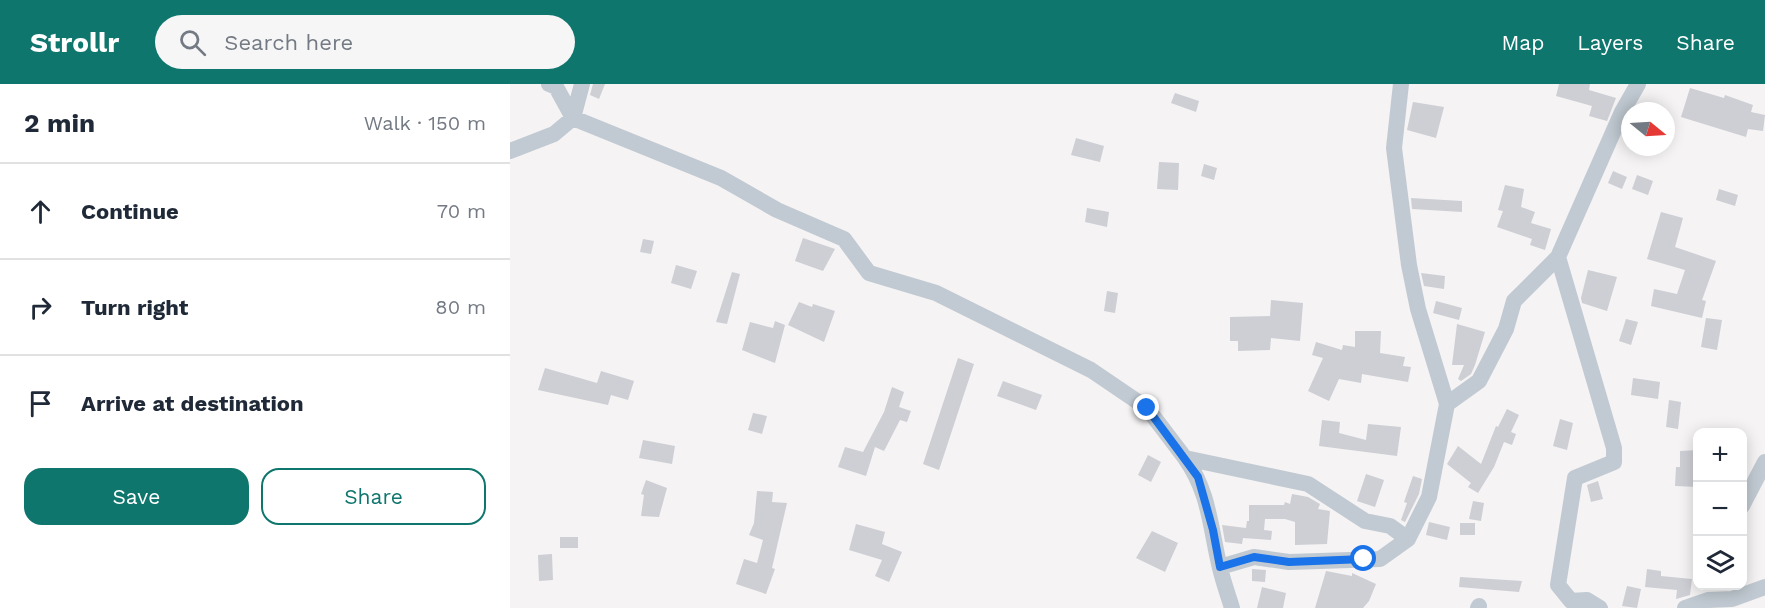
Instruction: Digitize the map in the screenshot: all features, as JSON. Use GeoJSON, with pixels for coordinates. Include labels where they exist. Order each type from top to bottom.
{"type":"FeatureCollection","features":[{"type":"Feature","properties":{"kind":"street"},"geometry":{"type":"LineString","coordinates":[[549,84],[556,87],[573,118],[721,178],[777,210],[844,239],[870,273],[936,293],[1091,370],[1147,408],[1198,477],[1232,608]]}},
{"type":"Feature","properties":{"kind":"street"},"geometry":{"type":"LineString","coordinates":[[510,151],[554,134],[573,118],[582,84]]}},
{"type":"Feature","properties":{"kind":"street"},"geometry":{"type":"LineString","coordinates":[[1220,567],[1254,557],[1289,562],[1380,559],[1408,539],[1429,497],[1447,404],[1418,309],[1409,266],[1394,148],[1401,84]]}},
{"type":"Feature","properties":{"kind":"street"},"geometry":{"type":"LineString","coordinates":[[1447,404],[1479,381],[1506,329],[1514,301],[1558,257],[1622,112],[1638,84]]}},
{"type":"Feature","properties":{"kind":"street"},"geometry":{"type":"LineString","coordinates":[[1558,257],[1614,448],[1614,462],[1575,478],[1558,585],[1571,601],[1587,600],[1600,608]]}},
{"type":"Feature","properties":{"kind":"street"},"geometry":{"type":"LineString","coordinates":[[1185,458],[1308,484],[1365,521],[1390,526],[1408,539]]}},
{"type":"Feature","properties":{"kind":"street"},"geometry":{"type":"LineString","coordinates":[[1747,498],[1765,462]]}},
{"type":"Feature","properties":{"kind":"street"},"geometry":{"type":"LineString","coordinates":[[1686,608],[1709,598],[1732,599],[1765,587]]}},
{"type":"Feature","properties":{"kind":"building"},"geometry":{"type":"Polygon","coordinates":[[[593,84],[605,84],[599,99],[590,95],[593,84]]]}},
{"type":"Feature","properties":{"kind":"building"},"geometry":{"type":"Polygon","coordinates":[[[1559,84],[1590,84],[1589,90],[1616,98],[1607,121],[1589,116],[1592,106],[1556,96],[1559,84]]]}},
{"type":"Feature","properties":{"kind":"building"},"geometry":{"type":"Polygon","coordinates":[[[1690,88],[1724,98],[1725,95],[1753,105],[1751,112],[1765,115],[1763,131],[1748,129],[1746,137],[1681,117],[1690,88]]]}},
{"type":"Feature","properties":{"kind":"building"},"geometry":{"type":"Polygon","coordinates":[[[1175,93],[1199,101],[1196,112],[1171,103],[1175,93]]]}},
{"type":"Feature","properties":{"kind":"building"},"geometry":{"type":"Polygon","coordinates":[[[1413,102],[1444,107],[1436,138],[1407,130],[1413,102]]]}},
{"type":"Feature","properties":{"kind":"building"},"geometry":{"type":"Polygon","coordinates":[[[1076,138],[1104,146],[1100,162],[1071,155],[1076,138]]]}},
{"type":"Feature","properties":{"kind":"building"},"geometry":{"type":"Polygon","coordinates":[[[1159,162],[1179,163],[1178,190],[1157,189],[1159,162]]]}},
{"type":"Feature","properties":{"kind":"building"},"geometry":{"type":"Polygon","coordinates":[[[1204,164],[1217,168],[1214,180],[1201,176],[1204,164]]]}},
{"type":"Feature","properties":{"kind":"building"},"geometry":{"type":"Polygon","coordinates":[[[1613,171],[1627,177],[1622,189],[1608,183],[1613,171]]]}},
{"type":"Feature","properties":{"kind":"building"},"geometry":{"type":"Polygon","coordinates":[[[1637,175],[1653,181],[1648,195],[1632,189],[1637,175]]]}},
{"type":"Feature","properties":{"kind":"building"},"geometry":{"type":"Polygon","coordinates":[[[1505,185],[1524,189],[1521,207],[1535,212],[1531,223],[1551,229],[1545,250],[1530,245],[1532,239],[1497,227],[1503,211],[1498,210],[1505,185]]]}},
{"type":"Feature","properties":{"kind":"building"},"geometry":{"type":"Polygon","coordinates":[[[1719,189],[1738,195],[1735,206],[1716,200],[1719,189]]]}},
{"type":"Feature","properties":{"kind":"building"},"geometry":{"type":"Polygon","coordinates":[[[1411,198],[1462,201],[1462,212],[1412,209],[1411,198]]]}},
{"type":"Feature","properties":{"kind":"building"},"geometry":{"type":"Polygon","coordinates":[[[1087,208],[1109,212],[1107,227],[1085,222],[1087,208]]]}},
{"type":"Feature","properties":{"kind":"building"},"geometry":{"type":"Polygon","coordinates":[[[1661,212],[1683,218],[1675,247],[1716,261],[1702,300],[1706,301],[1702,318],[1651,306],[1654,289],[1677,294],[1685,270],[1647,259],[1661,212]]]}},
{"type":"Feature","properties":{"kind":"building"},"geometry":{"type":"Polygon","coordinates":[[[803,238],[835,249],[823,271],[795,261],[803,238]]]}},
{"type":"Feature","properties":{"kind":"building"},"geometry":{"type":"Polygon","coordinates":[[[643,239],[654,241],[651,254],[640,252],[643,239]]]}},
{"type":"Feature","properties":{"kind":"building"},"geometry":{"type":"Polygon","coordinates":[[[676,265],[697,271],[691,289],[671,283],[676,265]]]}},
{"type":"Feature","properties":{"kind":"building"},"geometry":{"type":"Polygon","coordinates":[[[1588,270],[1617,277],[1607,311],[1582,303],[1581,298],[1588,270]]]}},
{"type":"Feature","properties":{"kind":"building"},"geometry":{"type":"Polygon","coordinates":[[[732,272],[740,274],[727,324],[716,322],[732,272]]]}},
{"type":"Feature","properties":{"kind":"building"},"geometry":{"type":"Polygon","coordinates":[[[1421,273],[1445,276],[1444,289],[1424,286],[1421,273]]]}},
{"type":"Feature","properties":{"kind":"building"},"geometry":{"type":"Polygon","coordinates":[[[1107,291],[1118,293],[1115,313],[1104,311],[1107,291]]]}},
{"type":"Feature","properties":{"kind":"building"},"geometry":{"type":"Polygon","coordinates":[[[1271,300],[1303,303],[1300,341],[1271,338],[1270,350],[1238,351],[1238,341],[1230,341],[1230,317],[1270,316],[1271,300]]]}},
{"type":"Feature","properties":{"kind":"building"},"geometry":{"type":"Polygon","coordinates":[[[1436,301],[1462,308],[1459,320],[1433,313],[1436,301]]]}},
{"type":"Feature","properties":{"kind":"building"},"geometry":{"type":"Polygon","coordinates":[[[799,302],[835,311],[824,342],[788,325],[799,302]]]}},
{"type":"Feature","properties":{"kind":"building"},"geometry":{"type":"Polygon","coordinates":[[[1706,318],[1722,320],[1717,350],[1701,347],[1706,318]]]}},
{"type":"Feature","properties":{"kind":"building"},"geometry":{"type":"Polygon","coordinates":[[[1626,319],[1638,322],[1631,345],[1619,341],[1626,319]]]}},
{"type":"Feature","properties":{"kind":"building"},"geometry":{"type":"Polygon","coordinates":[[[775,321],[785,325],[775,363],[742,350],[750,322],[773,328],[775,321]]]}},
{"type":"Feature","properties":{"kind":"building"},"geometry":{"type":"Polygon","coordinates":[[[1457,324],[1485,332],[1471,374],[1461,381],[1458,379],[1464,365],[1452,365],[1457,324]]]}},
{"type":"Feature","properties":{"kind":"building"},"geometry":{"type":"Polygon","coordinates":[[[1355,331],[1381,331],[1380,353],[1405,357],[1403,366],[1411,367],[1408,382],[1362,374],[1361,383],[1339,379],[1329,401],[1308,391],[1323,358],[1312,355],[1316,342],[1342,350],[1343,345],[1355,347],[1355,331]]]}},
{"type":"Feature","properties":{"kind":"building"},"geometry":{"type":"Polygon","coordinates":[[[958,358],[974,364],[939,470],[923,464],[958,358]]]}},
{"type":"Feature","properties":{"kind":"building"},"geometry":{"type":"Polygon","coordinates":[[[545,368],[597,383],[601,371],[634,381],[628,400],[611,395],[608,405],[538,390],[545,368]]]}},
{"type":"Feature","properties":{"kind":"building"},"geometry":{"type":"Polygon","coordinates":[[[1633,378],[1660,382],[1658,399],[1631,395],[1633,378]]]}},
{"type":"Feature","properties":{"kind":"building"},"geometry":{"type":"Polygon","coordinates":[[[1003,381],[1042,395],[1036,410],[997,396],[1003,381]]]}},
{"type":"Feature","properties":{"kind":"building"},"geometry":{"type":"Polygon","coordinates":[[[892,387],[904,392],[899,407],[911,411],[907,422],[900,420],[884,451],[875,447],[866,476],[838,467],[845,447],[863,452],[884,412],[892,387]]]}},
{"type":"Feature","properties":{"kind":"building"},"geometry":{"type":"Polygon","coordinates":[[[1669,400],[1681,402],[1678,429],[1666,427],[1669,400]]]}},
{"type":"Feature","properties":{"kind":"building"},"geometry":{"type":"Polygon","coordinates":[[[1507,409],[1519,415],[1511,432],[1516,434],[1512,445],[1504,442],[1494,467],[1478,493],[1468,487],[1471,483],[1447,464],[1458,446],[1481,464],[1496,426],[1498,427],[1507,409]]]}},
{"type":"Feature","properties":{"kind":"building"},"geometry":{"type":"Polygon","coordinates":[[[753,413],[767,416],[762,434],[748,430],[753,413]]]}},
{"type":"Feature","properties":{"kind":"building"},"geometry":{"type":"Polygon","coordinates":[[[1560,419],[1573,423],[1567,450],[1553,446],[1560,419]]]}},
{"type":"Feature","properties":{"kind":"building"},"geometry":{"type":"Polygon","coordinates":[[[1322,420],[1340,422],[1339,433],[1366,440],[1368,424],[1401,427],[1397,456],[1319,446],[1322,420]]]}},
{"type":"Feature","properties":{"kind":"building"},"geometry":{"type":"Polygon","coordinates":[[[643,440],[675,446],[672,464],[639,458],[643,440]]]}},
{"type":"Feature","properties":{"kind":"building"},"geometry":{"type":"Polygon","coordinates":[[[1693,450],[1693,487],[1675,486],[1676,467],[1680,467],[1680,451],[1693,450]]]}},
{"type":"Feature","properties":{"kind":"building"},"geometry":{"type":"Polygon","coordinates":[[[1148,455],[1161,462],[1151,482],[1138,475],[1148,455]]]}},
{"type":"Feature","properties":{"kind":"building"},"geometry":{"type":"Polygon","coordinates":[[[1366,474],[1384,480],[1375,507],[1357,501],[1366,474]]]}},
{"type":"Feature","properties":{"kind":"building"},"geometry":{"type":"Polygon","coordinates":[[[1413,476],[1422,479],[1419,494],[1405,522],[1401,520],[1407,503],[1404,502],[1413,476]]]}},
{"type":"Feature","properties":{"kind":"building"},"geometry":{"type":"Polygon","coordinates":[[[646,480],[667,488],[659,517],[641,516],[644,495],[641,494],[646,480]]]}},
{"type":"Feature","properties":{"kind":"building"},"geometry":{"type":"Polygon","coordinates":[[[1598,481],[1603,499],[1591,502],[1587,485],[1598,481]]]}},
{"type":"Feature","properties":{"kind":"building"},"geometry":{"type":"Polygon","coordinates":[[[757,491],[773,492],[772,502],[787,503],[772,568],[775,569],[766,594],[736,584],[744,559],[757,563],[763,540],[749,535],[754,523],[757,491]]]}},
{"type":"Feature","properties":{"kind":"building"},"geometry":{"type":"Polygon","coordinates":[[[1292,494],[1308,497],[1320,504],[1318,509],[1330,511],[1327,544],[1295,545],[1295,522],[1285,519],[1265,519],[1264,530],[1272,531],[1271,540],[1243,538],[1242,544],[1225,542],[1222,525],[1246,528],[1247,521],[1249,521],[1249,505],[1284,505],[1285,502],[1290,504],[1292,494]]]}},
{"type":"Feature","properties":{"kind":"building"},"geometry":{"type":"Polygon","coordinates":[[[1473,501],[1484,503],[1481,521],[1469,519],[1473,501]]]}},
{"type":"Feature","properties":{"kind":"building"},"geometry":{"type":"Polygon","coordinates":[[[1429,522],[1450,527],[1447,540],[1426,535],[1429,522]]]}},
{"type":"Feature","properties":{"kind":"building"},"geometry":{"type":"Polygon","coordinates":[[[1460,523],[1475,523],[1475,535],[1460,535],[1460,523]]]}},
{"type":"Feature","properties":{"kind":"building"},"geometry":{"type":"Polygon","coordinates":[[[856,524],[885,532],[882,544],[902,552],[889,582],[875,576],[882,560],[849,550],[856,524]]]}},
{"type":"Feature","properties":{"kind":"building"},"geometry":{"type":"Polygon","coordinates":[[[1152,531],[1178,543],[1165,572],[1136,558],[1152,531]]]}},
{"type":"Feature","properties":{"kind":"building"},"geometry":{"type":"Polygon","coordinates":[[[560,537],[578,537],[578,548],[560,548],[560,537]]]}},
{"type":"Feature","properties":{"kind":"building"},"geometry":{"type":"Polygon","coordinates":[[[552,554],[553,580],[539,581],[538,555],[552,554]]]}},
{"type":"Feature","properties":{"kind":"building"},"geometry":{"type":"Polygon","coordinates":[[[1252,569],[1266,570],[1265,582],[1252,581],[1252,569]]]}},
{"type":"Feature","properties":{"kind":"building"},"geometry":{"type":"Polygon","coordinates":[[[1647,569],[1661,571],[1661,576],[1692,579],[1690,595],[1676,599],[1677,590],[1645,587],[1647,569]]]}},
{"type":"Feature","properties":{"kind":"building"},"geometry":{"type":"Polygon","coordinates":[[[1326,571],[1352,576],[1352,573],[1376,584],[1369,601],[1363,608],[1315,608],[1326,571]]]}},
{"type":"Feature","properties":{"kind":"building"},"geometry":{"type":"Polygon","coordinates":[[[1460,577],[1522,581],[1519,592],[1459,587],[1460,577]]]}},
{"type":"Feature","properties":{"kind":"building"},"geometry":{"type":"Polygon","coordinates":[[[1627,586],[1641,589],[1637,608],[1622,606],[1627,586]]]}},
{"type":"Feature","properties":{"kind":"building"},"geometry":{"type":"Polygon","coordinates":[[[1262,587],[1286,593],[1283,608],[1257,608],[1262,587]]]}},
{"type":"Feature","properties":{"kind":"route"},"geometry":{"type":"LineString","coordinates":[[1147,408],[1198,477],[1213,530],[1220,567],[1254,557],[1289,562],[1364,559]]}}]}
